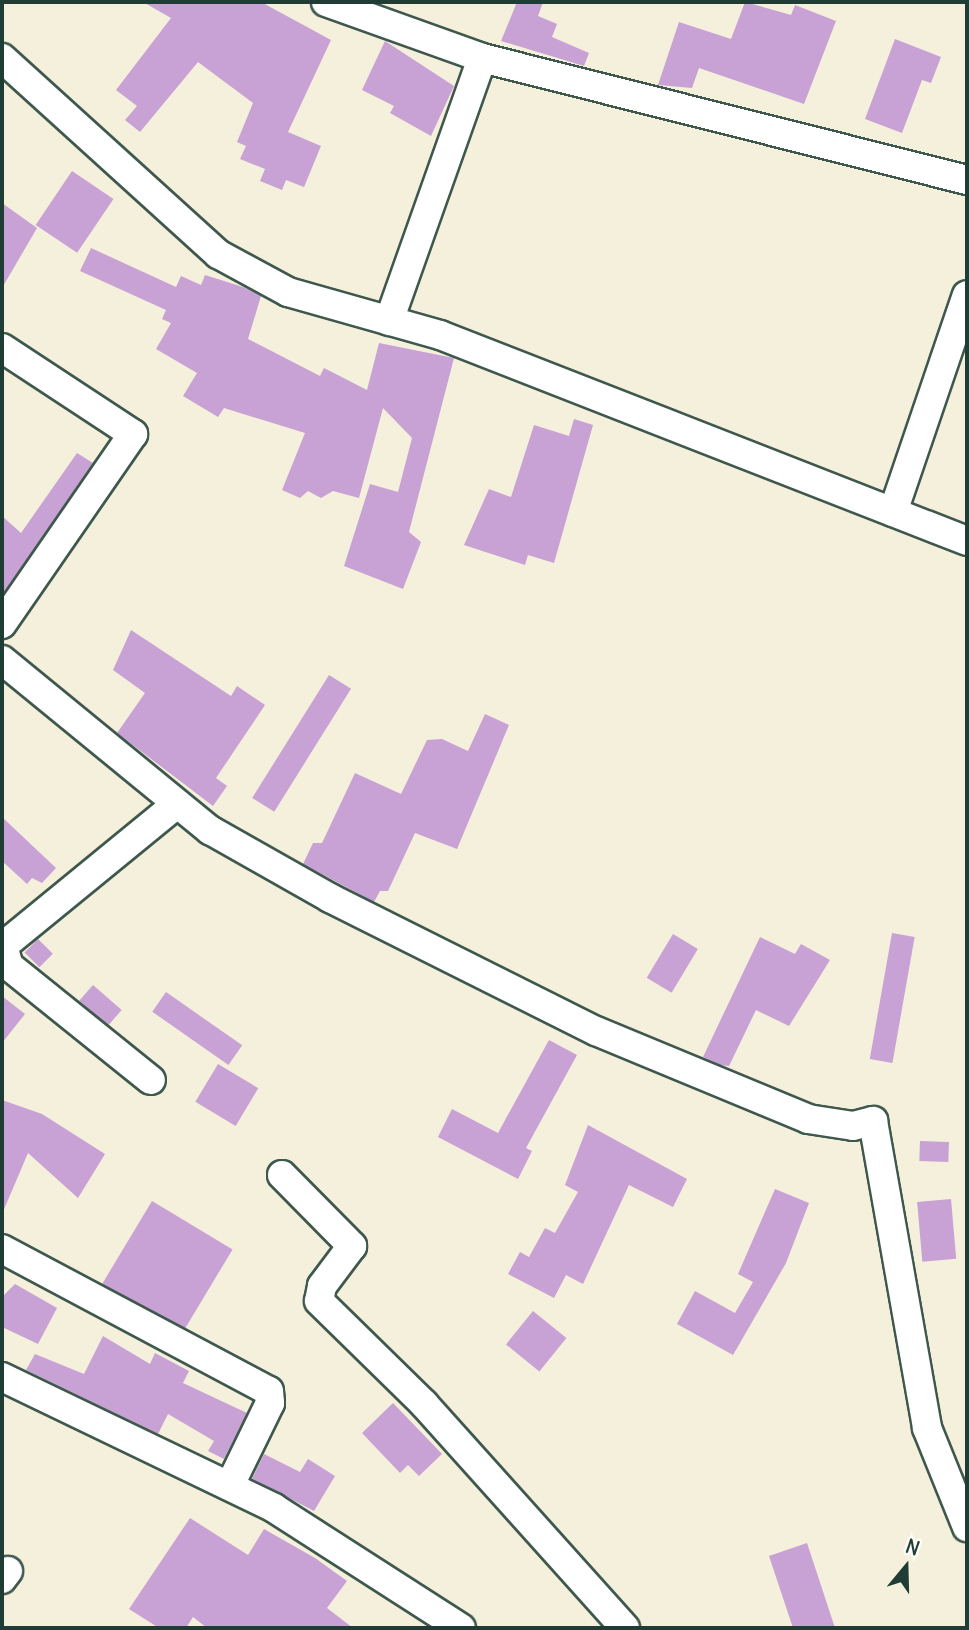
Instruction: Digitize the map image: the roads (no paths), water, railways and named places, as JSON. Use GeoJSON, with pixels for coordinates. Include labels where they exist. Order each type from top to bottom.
{"type":"FeatureCollection","features":[{"type":"Feature","properties":{"kind":"street"},"geometry":{"type":"LineString","coordinates":[[326,2],[482,58],[967,180]]}},
{"type":"Feature","properties":{"kind":"street"},"geometry":{"type":"LineString","coordinates":[[2,58],[218,254],[288,292],[389,321],[967,541]]}},
{"type":"Feature","properties":{"kind":"street"},"geometry":{"type":"LineString","coordinates":[[389,321],[482,58]]}},
{"type":"Feature","properties":{"kind":"street"},"geometry":{"type":"LineString","coordinates":[[893,512],[967,295]]}},
{"type":"Feature","properties":{"kind":"street"},"geometry":{"type":"LineString","coordinates":[[2,348],[133,434],[2,624]]}},
{"type":"Feature","properties":{"kind":"street"},"geometry":{"type":"LineString","coordinates":[[2,660],[210,830],[330,898],[596,1031],[808,1119],[853,1126],[873,1121],[927,1428],[967,1527]]}},
{"type":"Feature","properties":{"kind":"street"},"geometry":{"type":"LineString","coordinates":[[151,1080],[9,966],[3,945],[177,804]]}},
{"type":"Feature","properties":{"kind":"street"},"geometry":{"type":"LineString","coordinates":[[282,1175],[352,1246],[321,1286],[319,1301],[424,1404],[625,1628]]}},
{"type":"Feature","properties":{"kind":"street"},"geometry":{"type":"LineString","coordinates":[[2,1249],[269,1391],[270,1403],[230,1485]]}},
{"type":"Feature","properties":{"kind":"street"},"geometry":{"type":"LineString","coordinates":[[2,1377],[230,1485],[461,1628]]}}]}
